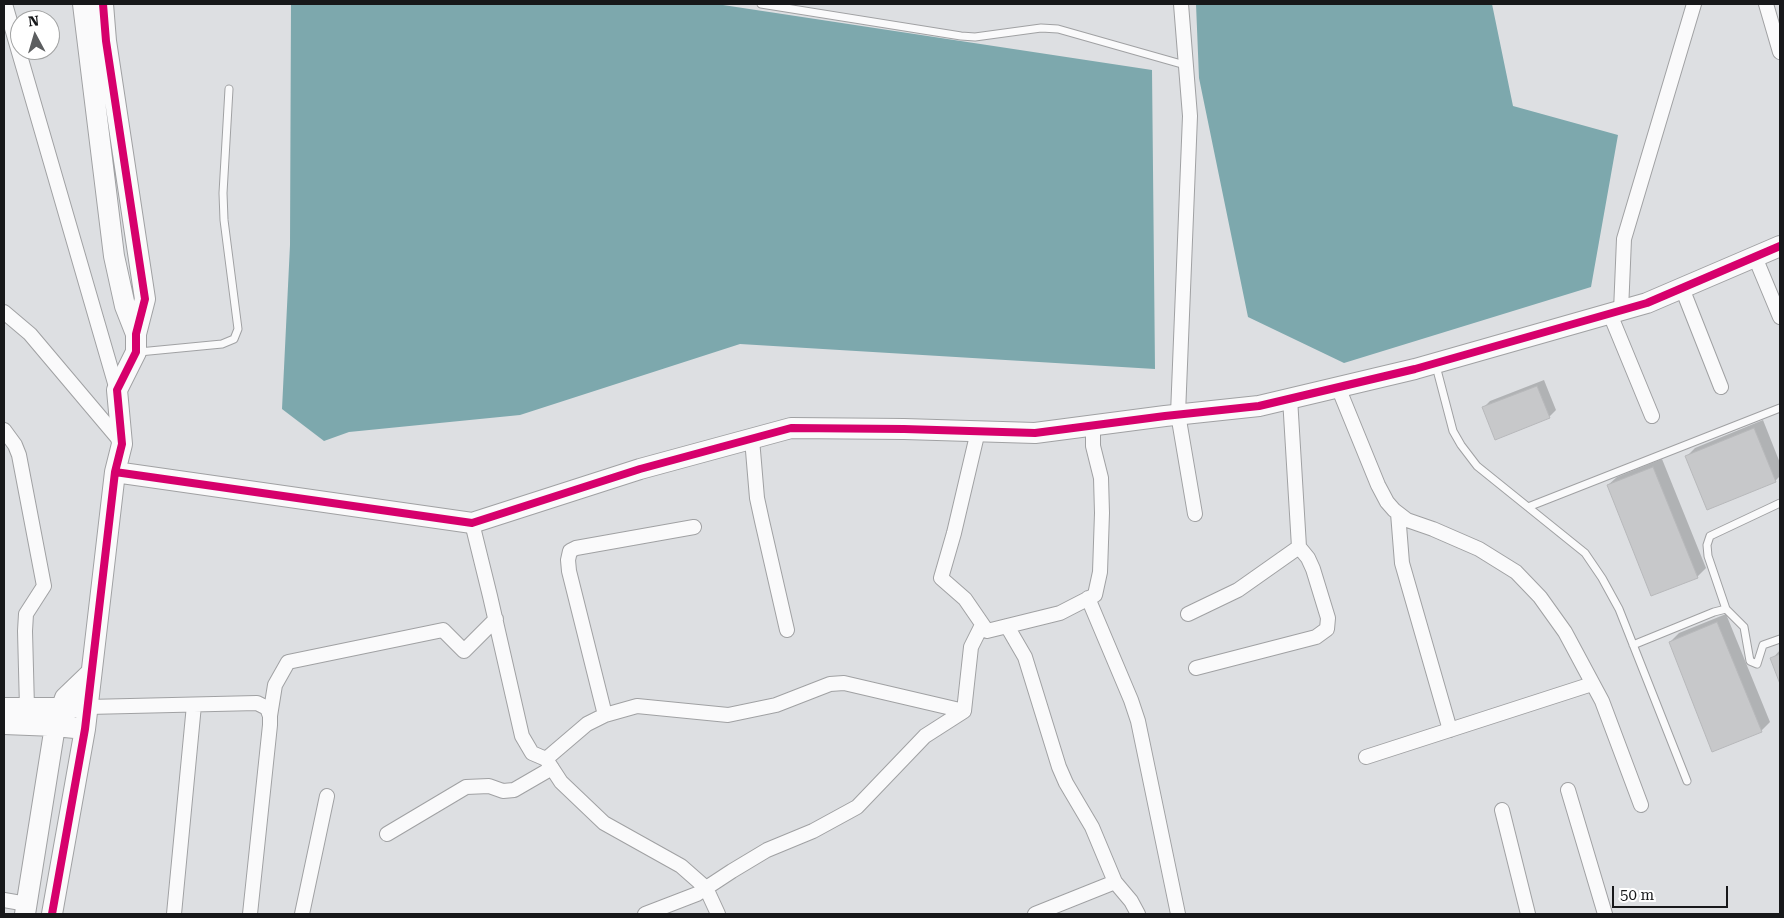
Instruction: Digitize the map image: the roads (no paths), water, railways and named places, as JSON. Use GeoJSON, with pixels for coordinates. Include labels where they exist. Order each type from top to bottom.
{"type":"FeatureCollection","features":[{"type":"Feature","properties":{"kind":"street"},"geometry":{"type":"LineString","coordinates":[[5,4],[10,22]]}},
{"type":"Feature","properties":{"kind":"street"},"geometry":{"type":"LineString","coordinates":[[83,4],[114,256],[124,306],[136,343]]}},
{"type":"Feature","properties":{"kind":"street"},"geometry":{"type":"LineString","coordinates":[[103,4],[106,42],[145,299],[136,343],[117,390]]}},
{"type":"Feature","properties":{"kind":"street"},"geometry":{"type":"LineString","coordinates":[[1181,4],[1190,116],[1178,414],[1195,514]]}},
{"type":"Feature","properties":{"kind":"street"},"geometry":{"type":"LineString","coordinates":[[1652,416],[1615,312],[1624,238],[1694,4]]}},
{"type":"Feature","properties":{"kind":"street"},"geometry":{"type":"LineString","coordinates":[[1766,4],[1780,52]]}},
{"type":"Feature","properties":{"kind":"street"},"geometry":{"type":"LineString","coordinates":[[4,13],[10,26]]}},
{"type":"Feature","properties":{"kind":"street"},"geometry":{"type":"LineString","coordinates":[[21,60],[117,390],[122,444],[115,472],[85,729],[52,914]]}},
{"type":"Feature","properties":{"kind":"street"},"geometry":{"type":"LineString","coordinates":[[115,472],[472,523],[640,469],[790,428],[904,428],[1035,434],[1178,414],[1259,406],[1414,369],[1647,303],[1780,246]]}},
{"type":"Feature","properties":{"kind":"street"},"geometry":{"type":"LineString","coordinates":[[1755,257],[1780,316]]}},
{"type":"Feature","properties":{"kind":"street"},"geometry":{"type":"LineString","coordinates":[[1682,288],[1721,387]]}},
{"type":"Feature","properties":{"kind":"street"},"geometry":{"type":"LineString","coordinates":[[4,312],[30,334],[122,444]]}},
{"type":"Feature","properties":{"kind":"street"},"geometry":{"type":"LineString","coordinates":[[1338,387],[1378,485],[1387,502],[1407,520],[1433,528],[1478,549],[1516,572],[1540,598],[1565,632],[1602,701],[1641,805]]}},
{"type":"Feature","properties":{"kind":"street"},"geometry":{"type":"LineString","coordinates":[[1196,668],[1316,637],[1327,629],[1328,618],[1314,568],[1299,546],[1290,398]]}},
{"type":"Feature","properties":{"kind":"street"},"geometry":{"type":"LineString","coordinates":[[978,431],[954,533],[941,578],[965,599],[987,631],[1060,613],[1095,595],[1100,572],[1102,513],[1101,478],[1093,446],[1093,426]]}},
{"type":"Feature","properties":{"kind":"street"},"geometry":{"type":"LineString","coordinates":[[4,430],[15,445],[19,455],[44,586],[26,614],[26,708]]}},
{"type":"Feature","properties":{"kind":"street"},"geometry":{"type":"LineString","coordinates":[[752,439],[762,522],[787,630]]}},
{"type":"Feature","properties":{"kind":"street"},"geometry":{"type":"LineString","coordinates":[[1398,513],[1402,563],[1450,730]]}},
{"type":"Feature","properties":{"kind":"street"},"geometry":{"type":"LineString","coordinates":[[472,523],[522,736],[532,753],[549,764],[561,782],[604,823],[681,866],[706,888],[718,914]]}},
{"type":"Feature","properties":{"kind":"street"},"geometry":{"type":"LineString","coordinates":[[605,715],[569,571],[568,560],[570,551],[576,548],[694,527]]}},
{"type":"Feature","properties":{"kind":"street"},"geometry":{"type":"LineString","coordinates":[[1188,614],[1238,590],[1299,546]]}},
{"type":"Feature","properties":{"kind":"street"},"geometry":{"type":"LineString","coordinates":[[1088,598],[1138,721],[1178,914]]}},
{"type":"Feature","properties":{"kind":"street"},"geometry":{"type":"LineString","coordinates":[[250,914],[270,716],[275,685],[288,662],[443,630],[464,651],[496,619]]}},
{"type":"Feature","properties":{"kind":"street"},"geometry":{"type":"LineString","coordinates":[[964,711],[971,647],[982,625]]}},
{"type":"Feature","properties":{"kind":"street"},"geometry":{"type":"LineString","coordinates":[[1007,626],[1025,657],[1066,784],[1092,827],[1115,882],[1131,901],[1138,914]]}},
{"type":"Feature","properties":{"kind":"street"},"geometry":{"type":"LineString","coordinates":[[4,900],[26,909],[58,717],[65,698],[92,673]]}},
{"type":"Feature","properties":{"kind":"street"},"geometry":{"type":"LineString","coordinates":[[387,834],[466,788],[489,786],[503,791],[514,790],[549,764],[587,724],[605,715],[638,706],[728,716],[776,705],[830,684],[844,683],[964,711]]}},
{"type":"Feature","properties":{"kind":"street"},"geometry":{"type":"LineString","coordinates":[[1366,757],[1592,684]]}},
{"type":"Feature","properties":{"kind":"street"},"geometry":{"type":"LineString","coordinates":[[4,724],[58,717],[88,708],[257,703],[266,708],[270,716]]}},
{"type":"Feature","properties":{"kind":"street"},"geometry":{"type":"LineString","coordinates":[[174,914],[194,705]]}},
{"type":"Feature","properties":{"kind":"street"},"geometry":{"type":"LineString","coordinates":[[4,708],[26,708],[58,717],[85,729]]}},
{"type":"Feature","properties":{"kind":"street"},"geometry":{"type":"LineString","coordinates":[[645,914],[698,894],[767,850],[813,831],[857,807],[925,736],[964,711]]}},
{"type":"Feature","properties":{"kind":"street"},"geometry":{"type":"LineString","coordinates":[[1568,790],[1605,914]]}},
{"type":"Feature","properties":{"kind":"street"},"geometry":{"type":"LineString","coordinates":[[302,914],[327,796]]}},
{"type":"Feature","properties":{"kind":"street"},"geometry":{"type":"LineString","coordinates":[[1502,810],[1528,914]]}},
{"type":"Feature","properties":{"kind":"street"},"geometry":{"type":"LineString","coordinates":[[1035,914],[1115,882]]}},
{"type":"Feature","properties":{"kind":"lane"},"geometry":{"type":"LineString","coordinates":[[761,4],[976,37],[1041,28],[1058,29],[1186,65]]}},
{"type":"Feature","properties":{"kind":"lane"},"geometry":{"type":"LineString","coordinates":[[136,343],[222,344],[234,339],[238,329],[224,220],[229,89]]}},
{"type":"Feature","properties":{"kind":"lane"},"geometry":{"type":"LineString","coordinates":[[1435,363],[1453,431],[1477,466],[1585,553],[1602,578],[1619,609],[1688,780]]}},
{"type":"Feature","properties":{"kind":"lane"},"geometry":{"type":"LineString","coordinates":[[1528,507],[1780,408]]}},
{"type":"Feature","properties":{"kind":"lane"},"geometry":{"type":"LineString","coordinates":[[1780,504],[1710,536],[1707,545],[1708,556],[1726,608],[1744,627],[1750,661],[1757,664],[1763,645],[1780,639]]}},
{"type":"Feature","properties":{"kind":"lane"},"geometry":{"type":"LineString","coordinates":[[1633,645],[1726,608]]}},
{"type":"Feature","properties":{"kind":"water"},"geometry":{"type":"Polygon","coordinates":[[[291,4],[723,5],[1152,70],[1155,369],[740,344],[520,415],[349,432],[324,441],[282,409],[290,245],[291,4]]]}},
{"type":"Feature","properties":{"kind":"water"},"geometry":{"type":"Polygon","coordinates":[[[1196,4],[1492,4],[1513,106],[1618,135],[1591,287],[1344,363],[1248,317],[1199,78],[1196,4]]]}}]}
